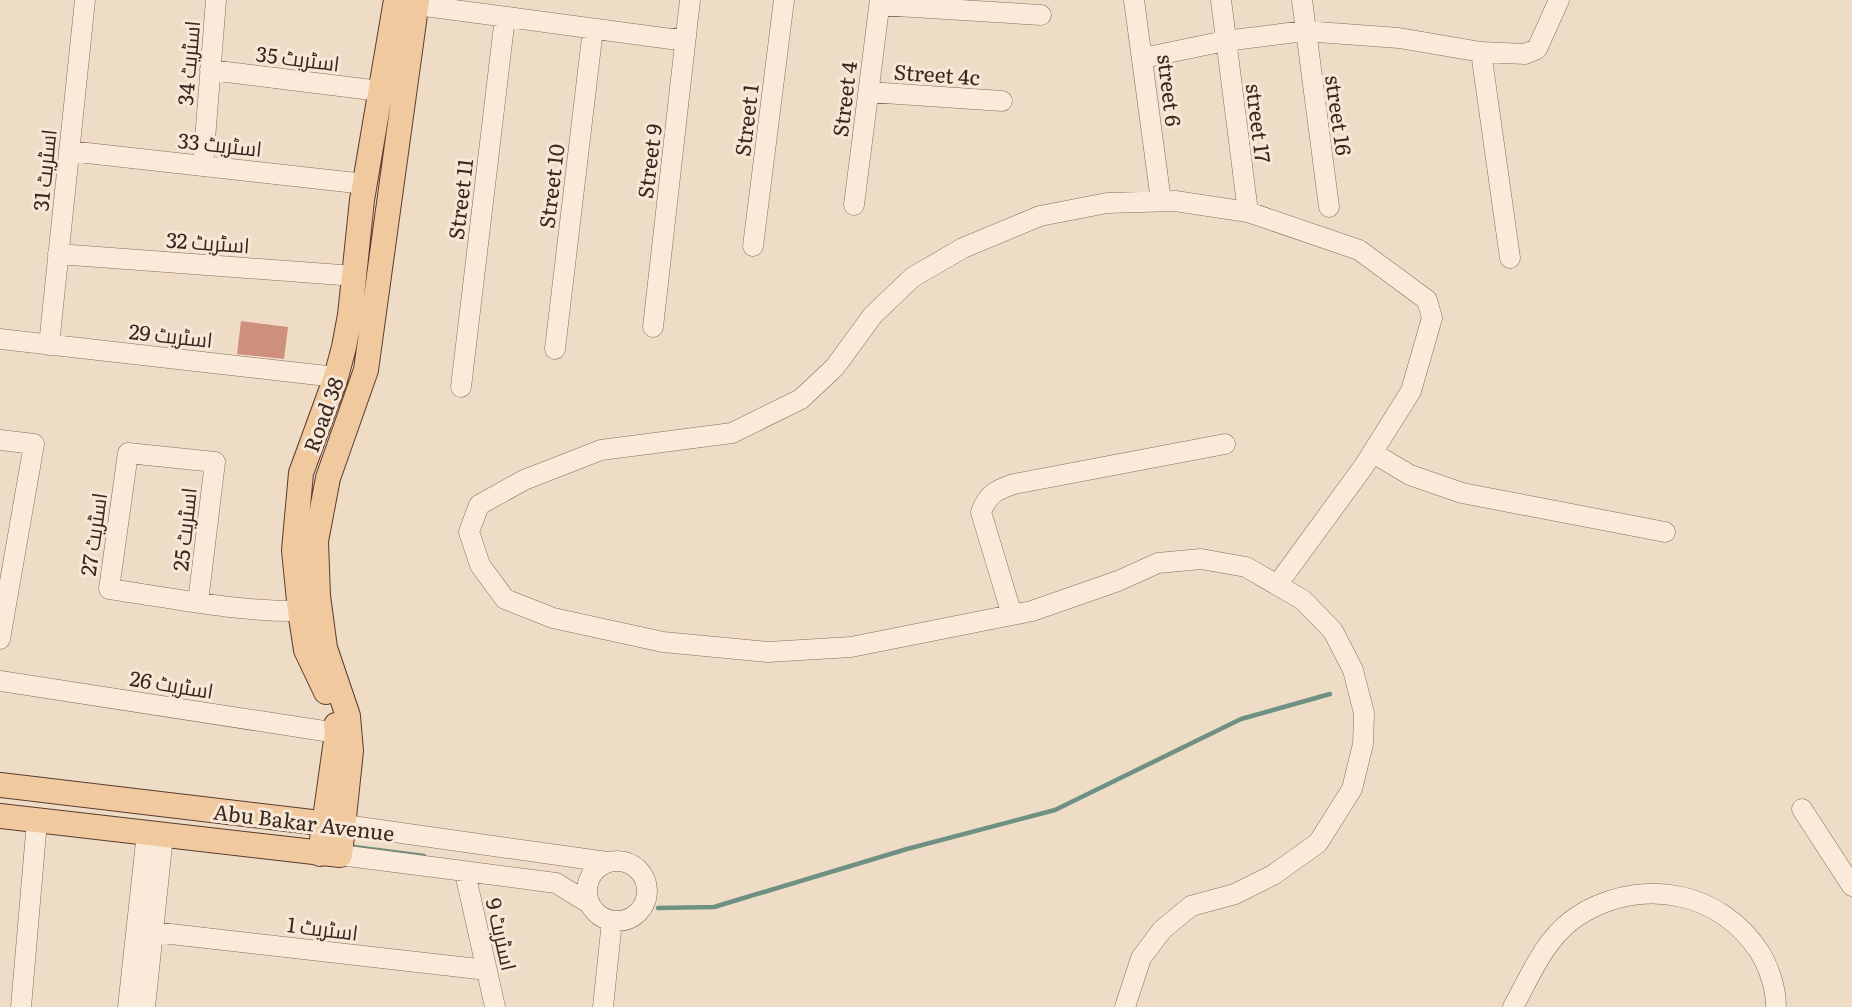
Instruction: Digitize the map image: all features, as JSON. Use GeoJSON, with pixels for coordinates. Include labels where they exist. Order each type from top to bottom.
{"type":"FeatureCollection","features":[{"type":"Feature","properties":{"kind":"main road","name":"Road 38"},"geometry":{"type":"LineString","coordinates":[[334,824],[337,732],[325,691],[306,650],[294,550],[301,473],[336,377],[350,315],[365,184],[380,91],[410,2]]}},
{"type":"Feature","properties":{"kind":"main road","name":"Road 38"},"geometry":{"type":"LineString","coordinates":[[334,824],[351,751],[348,716],[325,648],[318,596],[316,541],[328,478],[366,370],[410,2]]}},
{"type":"Feature","properties":{"kind":"main road","name":"Abu Bakar Avenue"},"geometry":{"type":"LineString","coordinates":[[0,785],[334,824]]}},
{"type":"Feature","properties":{"kind":"main road","name":"Abu Bakar Avenue"},"geometry":{"type":"LineString","coordinates":[[0,816],[330,855]]}},
{"type":"Feature","properties":{"kind":"main road"},"geometry":{"type":"LineString","coordinates":[[330,855],[334,824]]}},
{"type":"Feature","properties":{"kind":"street","name":"اسٹریٹ 31"},"geometry":{"type":"LineString","coordinates":[[49,345],[85,0]]}},
{"type":"Feature","properties":{"kind":"street","name":"اسٹریٹ 34"},"geometry":{"type":"LineString","coordinates":[[203,165],[216,0]]}},
{"type":"Feature","properties":{"kind":"street","name":"Street 9"},"geometry":{"type":"LineString","coordinates":[[653,327],[690,0]]}},
{"type":"Feature","properties":{"kind":"street","name":"Street 1"},"geometry":{"type":"LineString","coordinates":[[753,246],[784,0]]}},
{"type":"Feature","properties":{"kind":"street","name":"street 6"},"geometry":{"type":"LineString","coordinates":[[1134,0],[1160,193]]}},
{"type":"Feature","properties":{"kind":"street","name":"street 17"},"geometry":{"type":"LineString","coordinates":[[1221,0],[1248,212]]}},
{"type":"Feature","properties":{"kind":"street","name":"street 16"},"geometry":{"type":"LineString","coordinates":[[1302,0],[1304,31],[1329,207]]}},
{"type":"Feature","properties":{"kind":"street"},"geometry":{"type":"LineString","coordinates":[[1143,58],[1226,41],[1304,31],[1399,38],[1481,52],[1525,54],[1537,49],[1559,0]]}},
{"type":"Feature","properties":{"kind":"street"},"geometry":{"type":"LineString","coordinates":[[410,2],[670,39],[686,37]]}},
{"type":"Feature","properties":{"kind":"street"},"geometry":{"type":"LineString","coordinates":[[880,2],[1041,15]]}},
{"type":"Feature","properties":{"kind":"street","name":"Street 4"},"geometry":{"type":"LineString","coordinates":[[854,205],[880,2]]}},
{"type":"Feature","properties":{"kind":"street","name":"Street 11"},"geometry":{"type":"LineString","coordinates":[[461,387],[506,17]]}},
{"type":"Feature","properties":{"kind":"street","name":"Street 10"},"geometry":{"type":"LineString","coordinates":[[555,349],[593,29]]}},
{"type":"Feature","properties":{"kind":"street"},"geometry":{"type":"LineString","coordinates":[[1481,52],[1509,258]]}},
{"type":"Feature","properties":{"kind":"street","name":"اسٹریٹ 35"},"geometry":{"type":"LineString","coordinates":[[210,70],[380,91]]}},
{"type":"Feature","properties":{"kind":"street","name":"Street 4c"},"geometry":{"type":"LineString","coordinates":[[869,92],[1002,101]]}},
{"type":"Feature","properties":{"kind":"street","name":"اسٹریٹ 33"},"geometry":{"type":"LineString","coordinates":[[69,151],[365,184]]}},
{"type":"Feature","properties":{"kind":"street"},"geometry":{"type":"LineString","coordinates":[[1125,1007],[1141,958],[1162,930],[1191,906],[1235,894],[1273,874],[1318,843],[1352,789],[1363,744],[1364,713],[1353,670],[1333,631],[1303,600],[1245,567],[1201,560],[1158,563],[1118,581],[1012,615],[851,647],[768,652],[663,642],[553,618],[505,599],[480,565],[469,532],[479,505],[525,480],[601,450],[732,433],[801,399],[835,367],[873,315],[913,277],[963,248],[1040,216],[1160,193],[1248,212],[1359,250],[1427,300],[1432,318],[1411,391],[1372,453],[1277,585]]}},
{"type":"Feature","properties":{"kind":"street","name":"اسٹریٹ 32"},"geometry":{"type":"LineString","coordinates":[[58,255],[355,276]]}},
{"type":"Feature","properties":{"kind":"street","name":"اسٹریٹ 29"},"geometry":{"type":"LineString","coordinates":[[0,339],[336,377]]}},
{"type":"Feature","properties":{"kind":"street"},"geometry":{"type":"LineString","coordinates":[[0,440],[34,444],[0,639]]}},
{"type":"Feature","properties":{"kind":"street"},"geometry":{"type":"LineString","coordinates":[[1012,615],[981,512],[987,498],[995,490],[1014,484],[1226,444]]}},
{"type":"Feature","properties":{"kind":"street","name":"اسٹریٹ 27"},"geometry":{"type":"LineString","coordinates":[[214,462],[128,453],[109,590],[264,612],[300,611]]}},
{"type":"Feature","properties":{"kind":"street"},"geometry":{"type":"LineString","coordinates":[[1372,453],[1410,475],[1462,493],[1665,532]]}},
{"type":"Feature","properties":{"kind":"street","name":"اسٹریٹ 25"},"geometry":{"type":"LineString","coordinates":[[198,602],[214,462]]}},
{"type":"Feature","properties":{"kind":"street","name":"اسٹریٹ 26"},"geometry":{"type":"LineString","coordinates":[[0,681],[337,732]]}},
{"type":"Feature","properties":{"kind":"street"},"geometry":{"type":"LineString","coordinates":[[1802,809],[1852,886]]}},
{"type":"Feature","properties":{"kind":"street"},"geometry":{"type":"LineString","coordinates":[[21,1007],[37,821]]}},
{"type":"Feature","properties":{"kind":"street","name":"Abu Bakar Avenue"},"geometry":{"type":"LineString","coordinates":[[334,824],[607,862]]}},
{"type":"Feature","properties":{"kind":"street"},"geometry":{"type":"LineString","coordinates":[[145,1007],[153,932],[155,834]]}},
{"type":"Feature","properties":{"kind":"street"},"geometry":{"type":"LineString","coordinates":[[128,1007],[155,834]]}},
{"type":"Feature","properties":{"kind":"street","name":"Abu Bakar Avenue"},"geometry":{"type":"LineString","coordinates":[[330,855],[556,883],[587,902]]}},
{"type":"Feature","properties":{"kind":"street"},"geometry":{"type":"LineString","coordinates":[[616,861],[634,866],[640,872],[647,889],[646,898],[637,914],[630,919],[612,921],[601,918],[587,902],[588,881],[592,873],[607,862],[616,861]]}},
{"type":"Feature","properties":{"kind":"street","name":"اسٹریٹ 9"},"geometry":{"type":"LineString","coordinates":[[465,873],[495,1007]]}},
{"type":"Feature","properties":{"kind":"street"},"geometry":{"type":"LineString","coordinates":[[1513,1007],[1538,956],[1558,933],[1584,912],[1606,902],[1638,894],[1667,895],[1707,903],[1726,915],[1750,939],[1768,966],[1776,1007]]}},
{"type":"Feature","properties":{"kind":"street"},"geometry":{"type":"LineString","coordinates":[[603,1007],[612,921]]}},
{"type":"Feature","properties":{"kind":"street","name":"اسٹریٹ 1"},"geometry":{"type":"LineString","coordinates":[[153,932],[487,969]]}},
{"type":"Feature","properties":{"kind":"building"},"geometry":{"type":"Polygon","coordinates":[[[241,321],[288,327],[284,359],[237,354],[241,321]]]}},
{"type":"Feature","properties":{"kind":"waterway"},"geometry":{"type":"LineString","coordinates":[[658,908],[714,907],[907,849],[1055,810],[1241,719],[1330,694]]}},
{"type":"Feature","properties":{"kind":"waterway"},"geometry":{"type":"LineString","coordinates":[[354,847],[424,856]]}}]}
